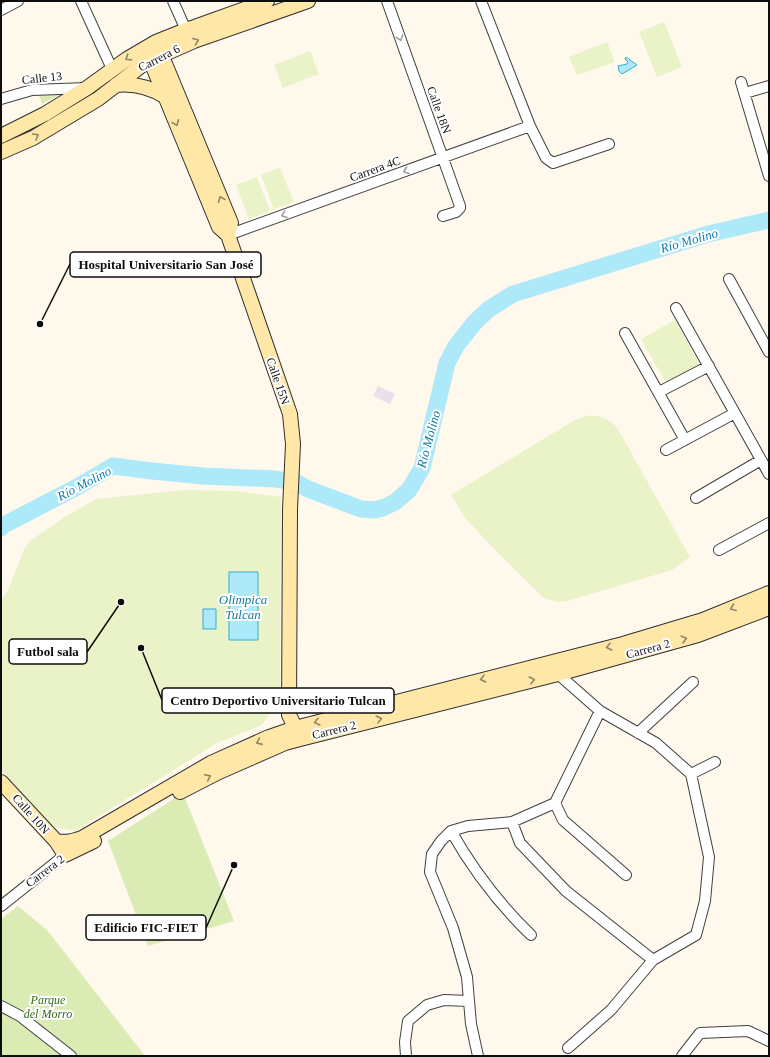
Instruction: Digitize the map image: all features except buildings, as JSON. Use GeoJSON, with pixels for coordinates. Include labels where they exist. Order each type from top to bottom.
{"type":"FeatureCollection","features":[{"type":"Feature","properties":{"kind":"main road","name":"Carrera 6"},"geometry":{"type":"LineString","coordinates":[[1,152],[33,138],[98,99],[141,66],[154,51],[186,30],[268,1]]}},
{"type":"Feature","properties":{"kind":"main road","name":"Carrera 6"},"geometry":{"type":"LineString","coordinates":[[1,136],[45,114],[87,88],[112,69],[154,51],[194,41],[308,1]]}},
{"type":"Feature","properties":{"kind":"main road"},"geometry":{"type":"LineString","coordinates":[[154,51],[166,97],[219,227],[228,236]]}},
{"type":"Feature","properties":{"kind":"main road","name":"Calle 15N"},"geometry":{"type":"LineString","coordinates":[[154,51],[231,223],[228,236],[290,414],[293,444],[290,509],[289,715],[298,733]]}},
{"type":"Feature","properties":{"kind":"main road"},"geometry":{"type":"LineString","coordinates":[[116,85],[140,85],[166,97]]}},
{"type":"Feature","properties":{"kind":"main road","name":"Carrera 2"},"geometry":{"type":"LineString","coordinates":[[298,733],[623,644],[703,620],[769,593]]}},
{"type":"Feature","properties":{"kind":"main road","name":"Carrera 2"},"geometry":{"type":"LineString","coordinates":[[61,846],[82,838],[211,763],[269,737],[298,733],[558,674],[698,635],[769,608]]}},
{"type":"Feature","properties":{"kind":"main road","name":"Calle 10N"},"geometry":{"type":"LineString","coordinates":[[1,782],[61,846]]}},
{"type":"Feature","properties":{"kind":"street"},"geometry":{"type":"LineString","coordinates":[[1,10],[18,1]]}},
{"type":"Feature","properties":{"kind":"street"},"geometry":{"type":"LineString","coordinates":[[81,1],[112,69]]}},
{"type":"Feature","properties":{"kind":"street"},"geometry":{"type":"LineString","coordinates":[[173,1],[186,30]]}},
{"type":"Feature","properties":{"kind":"street","name":"Calle 18N"},"geometry":{"type":"LineString","coordinates":[[387,1],[460,208],[456,212],[443,216]]}},
{"type":"Feature","properties":{"kind":"street"},"geometry":{"type":"LineString","coordinates":[[481,1],[530,126],[546,158],[553,163],[609,144]]}},
{"type":"Feature","properties":{"kind":"street"},"geometry":{"type":"LineString","coordinates":[[741,82],[769,176]]}},
{"type":"Feature","properties":{"kind":"street"},"geometry":{"type":"LineString","coordinates":[[745,93],[769,86]]}},
{"type":"Feature","properties":{"kind":"street","name":"Calle 13"},"geometry":{"type":"LineString","coordinates":[[1,99],[32,90],[87,88]]}},
{"type":"Feature","properties":{"kind":"street","name":"Carrera 4C"},"geometry":{"type":"LineString","coordinates":[[228,236],[530,126]]}},
{"type":"Feature","properties":{"kind":"street"},"geometry":{"type":"LineString","coordinates":[[729,279],[768,348]]}},
{"type":"Feature","properties":{"kind":"street"},"geometry":{"type":"LineString","coordinates":[[676,308],[769,474]]}},
{"type":"Feature","properties":{"kind":"street"},"geometry":{"type":"LineString","coordinates":[[625,333],[685,440]]}},
{"type":"Feature","properties":{"kind":"street"},"geometry":{"type":"LineString","coordinates":[[659,392],[709,366]]}},
{"type":"Feature","properties":{"kind":"street"},"geometry":{"type":"LineString","coordinates":[[666,450],[735,413]]}},
{"type":"Feature","properties":{"kind":"street"},"geometry":{"type":"LineString","coordinates":[[696,498],[761,460]]}},
{"type":"Feature","properties":{"kind":"street"},"geometry":{"type":"LineString","coordinates":[[719,550],[769,522]]}},
{"type":"Feature","properties":{"kind":"street"},"geometry":{"type":"LineString","coordinates":[[558,674],[600,711],[656,743],[691,774],[709,857],[705,901],[696,935],[653,960],[610,1010],[568,1048]]}},
{"type":"Feature","properties":{"kind":"street"},"geometry":{"type":"LineString","coordinates":[[638,733],[693,682]]}},
{"type":"Feature","properties":{"kind":"street"},"geometry":{"type":"LineString","coordinates":[[478,1056],[471,1024],[467,977],[453,928],[430,872],[432,854],[440,841],[451,831],[468,826],[512,822],[555,803],[600,711]]}},
{"type":"Feature","properties":{"kind":"street"},"geometry":{"type":"LineString","coordinates":[[691,774],[715,762]]}},
{"type":"Feature","properties":{"kind":"street"},"geometry":{"type":"LineString","coordinates":[[555,803],[563,820],[626,875]]}},
{"type":"Feature","properties":{"kind":"street"},"geometry":{"type":"LineString","coordinates":[[512,822],[520,843],[566,891],[653,960]]}},
{"type":"Feature","properties":{"kind":"street"},"geometry":{"type":"LineString","coordinates":[[451,831],[465,856],[504,907],[531,935]]}},
{"type":"Feature","properties":{"kind":"street","name":"Carrera 2"},"geometry":{"type":"LineString","coordinates":[[1,906],[14,895],[61,846]]}},
{"type":"Feature","properties":{"kind":"street"},"geometry":{"type":"LineString","coordinates":[[1,896],[14,895]]}},
{"type":"Feature","properties":{"kind":"street"},"geometry":{"type":"LineString","coordinates":[[406,1056],[405,1042],[408,1021],[427,1005],[444,1000],[469,1002]]}},
{"type":"Feature","properties":{"kind":"street"},"geometry":{"type":"LineString","coordinates":[[1,1006],[20,1016],[71,1056]]}},
{"type":"Feature","properties":{"kind":"street"},"geometry":{"type":"LineString","coordinates":[[682,1056],[700,1033],[748,1031],[769,1040]]}},
{"type":"Feature","properties":{"kind":"shaded area"},"geometry":{"type":"Polygon","coordinates":[[[378,386],[395,394],[390,404],[373,396],[378,386]]]}},
{"type":"Feature","properties":{"kind":"green space"},"geometry":{"type":"Polygon","coordinates":[[[664,22],[682,67],[657,77],[639,32],[664,22]]]}},
{"type":"Feature","properties":{"kind":"green space"},"geometry":{"type":"Polygon","coordinates":[[[607,42],[615,62],[577,75],[569,57],[607,42]]]}},
{"type":"Feature","properties":{"kind":"green space"},"geometry":{"type":"Polygon","coordinates":[[[310,51],[319,74],[283,88],[274,65],[310,51]]]}},
{"type":"Feature","properties":{"kind":"green space"},"geometry":{"type":"Polygon","coordinates":[[[61,94],[42,104],[39,95],[61,94]]]}},
{"type":"Feature","properties":{"kind":"green space"},"geometry":{"type":"Polygon","coordinates":[[[280,168],[294,202],[274,209],[261,175],[280,168]]]}},
{"type":"Feature","properties":{"kind":"green space"},"geometry":{"type":"Polygon","coordinates":[[[257,177],[270,211],[249,219],[236,185],[257,177]]]}},
{"type":"Feature","properties":{"kind":"green space"},"geometry":{"type":"Polygon","coordinates":[[[675,320],[700,365],[666,383],[641,339],[675,320]]]}},
{"type":"Feature","properties":{"kind":"green space"},"geometry":{"type":"Polygon","coordinates":[[[587,416],[602,418],[616,426],[690,557],[672,570],[567,601],[558,602],[544,598],[497,552],[465,518],[451,495],[575,420],[587,416]]]}},
{"type":"Feature","properties":{"kind":"green space"},"geometry":{"type":"Polygon","coordinates":[[[185,490],[234,491],[281,497],[280,696],[262,725],[217,743],[75,831],[45,825],[1,769],[1,600],[8,590],[25,548],[30,541],[68,515],[96,499],[185,490]]]}},
{"type":"Feature","properties":{"kind":"green space"},"geometry":{"type":"Polygon","coordinates":[[[183,793],[234,921],[148,946],[108,841],[183,793]]]}},
{"type":"Feature","properties":{"kind":"green space","name":"Parque del Morro"},"geometry":{"type":"Polygon","coordinates":[[[18,906],[47,930],[145,1056],[1,1056],[1,919],[18,906]]]}},
{"type":"Feature","properties":{"kind":"water"},"geometry":{"type":"Polygon","coordinates":[[[626,57],[637,65],[622,74],[619,71],[618,66],[627,64],[628,62],[625,59],[626,57]]]}},
{"type":"Feature","properties":{"kind":"water","name":"Olimpica Tulcan"},"geometry":{"type":"Polygon","coordinates":[[[229,572],[258,572],[258,640],[229,640],[229,572]]]}},
{"type":"Feature","properties":{"kind":"water"},"geometry":{"type":"Polygon","coordinates":[[[203,609],[216,609],[216,629],[203,629],[203,609]]]}},
{"type":"Feature","properties":{"kind":"waterway","name":"Río Molino"},"geometry":{"type":"LineString","coordinates":[[1,528],[2,526],[77,487],[113,466],[203,476],[276,479],[297,483],[308,489],[361,509],[375,510],[385,507],[395,502],[409,490],[422,468],[447,363],[456,346],[475,322],[489,309],[513,294],[708,234],[769,220]]}},
{"type":"Feature","properties":{"kind":"place","name":"Hospital Universitario San José"},"geometry":{"type":"Point","coordinates":[40,324]}},
{"type":"Feature","properties":{"kind":"place","name":"Futbol sala"},"geometry":{"type":"Point","coordinates":[121,602]}},
{"type":"Feature","properties":{"kind":"place","name":"Centro Deportivo Universitario Tulcan"},"geometry":{"type":"Point","coordinates":[141,648]}},
{"type":"Feature","properties":{"kind":"place","name":"Edificio FIC-FIET"},"geometry":{"type":"Point","coordinates":[234,865]}}]}
